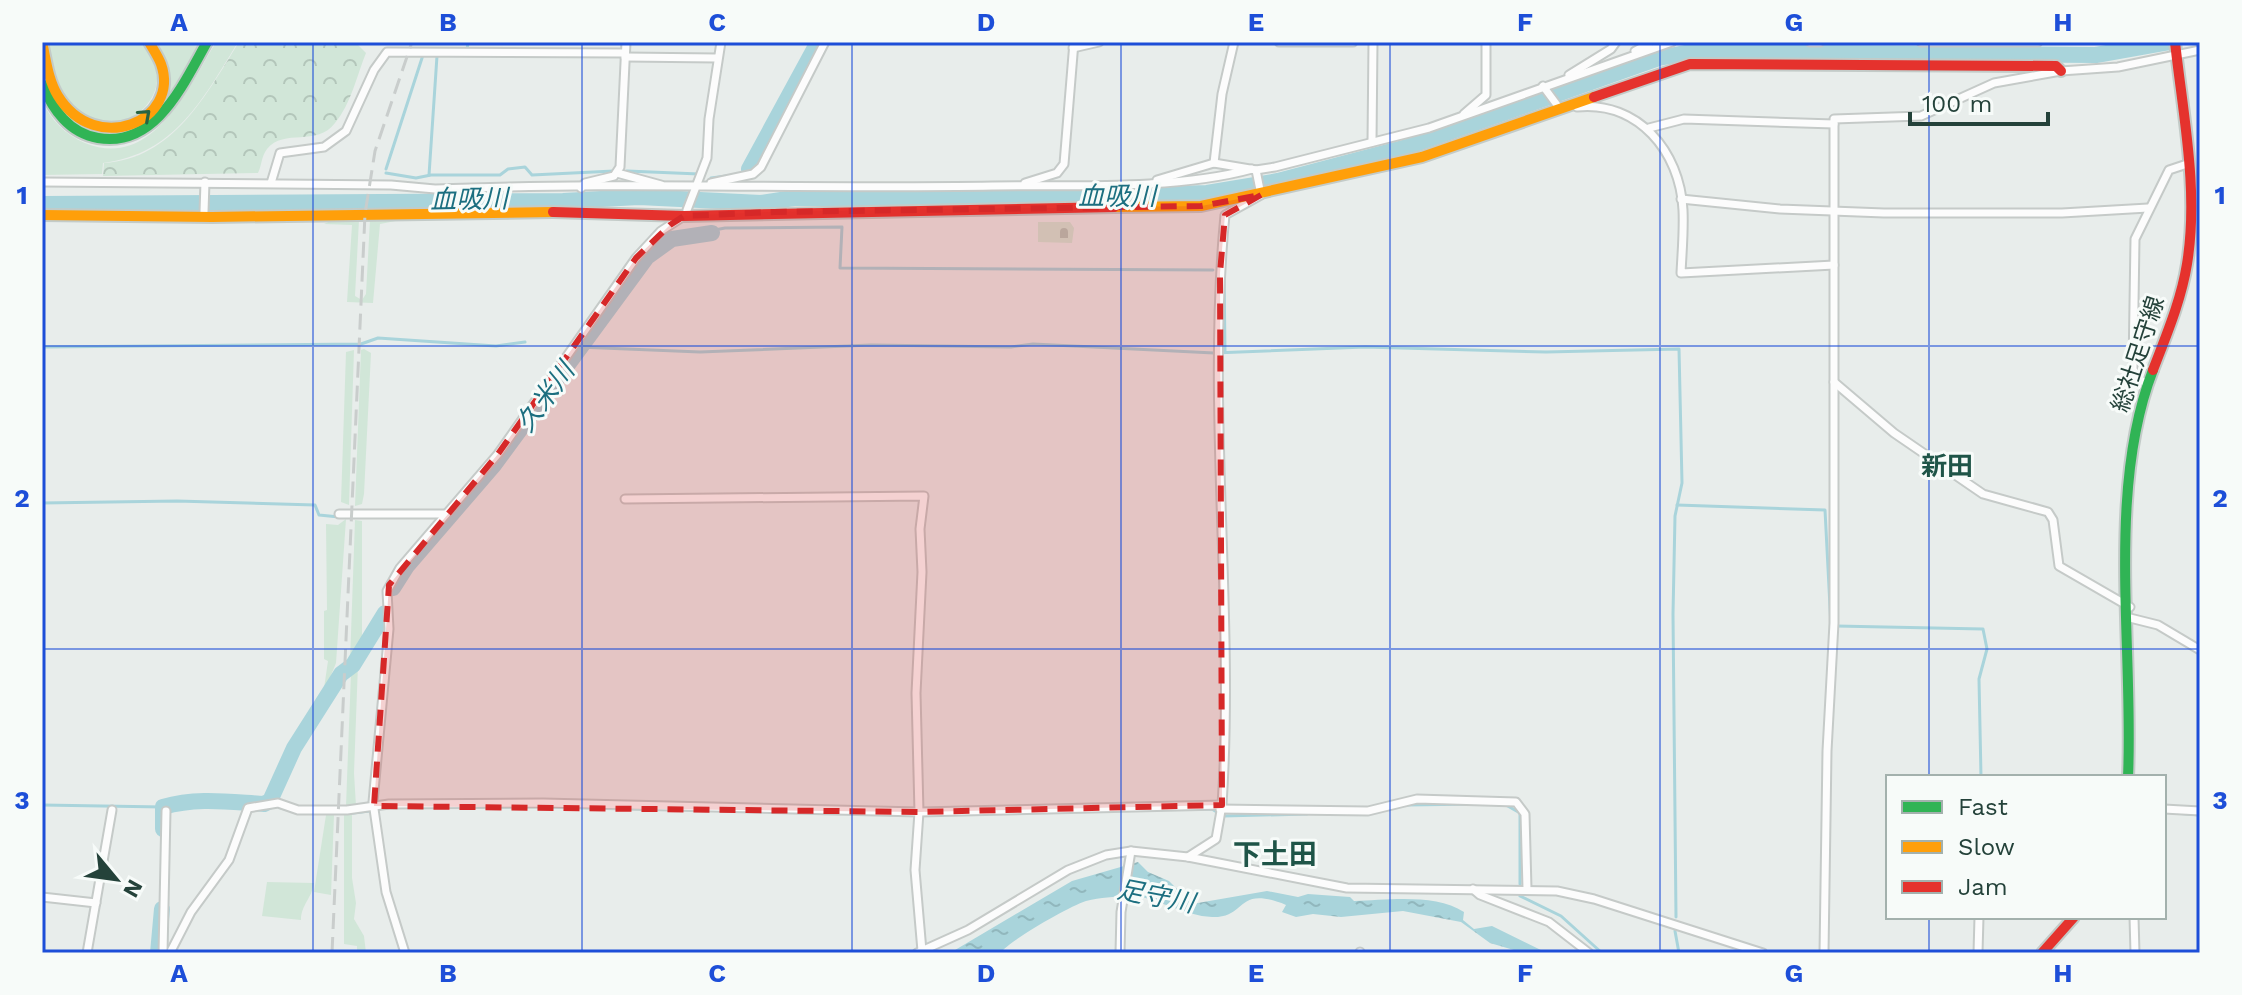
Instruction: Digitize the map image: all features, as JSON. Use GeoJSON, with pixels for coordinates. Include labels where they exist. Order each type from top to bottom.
{"type":"FeatureCollection","features":[{"type":"Feature","properties":{"kind":"main road"},"geometry":{"type":"LineString","coordinates":[[42,42],[54,88],[64,106],[77,120],[105,131],[132,125],[147,115],[158,101],[163,73],[160,57],[149,42]]}},
{"type":"Feature","properties":{"kind":"main road"},"geometry":{"type":"LineString","coordinates":[[42,84],[59,116],[75,131],[104,141],[125,140],[145,130],[162,114],[207,42]]}},
{"type":"Feature","properties":{"kind":"main road","name":"総社足守線"},"geometry":{"type":"LineString","coordinates":[[2128,775],[2131,461],[2146,383],[2170,323],[2187,265],[2191,220],[2176,50]]}},
{"type":"Feature","properties":{"kind":"main road"},"geometry":{"type":"LineString","coordinates":[[42,215],[686,213],[1201,206],[1422,157],[1690,64],[2048,66],[2061,71]]}},
{"type":"Feature","properties":{"kind":"main road"},"geometry":{"type":"LineString","coordinates":[[2042,953],[2072,919]]}},
{"type":"Feature","properties":{"kind":"street"},"geometry":{"type":"LineString","coordinates":[[617,173],[626,42]]}},
{"type":"Feature","properties":{"kind":"street"},"geometry":{"type":"LineString","coordinates":[[405,953],[386,892],[374,806],[389,629],[387,591],[400,568],[498,454],[636,258],[661,231],[686,213],[707,158],[721,42]]}},
{"type":"Feature","properties":{"kind":"street"},"geometry":{"type":"LineString","coordinates":[[697,189],[753,174],[761,167],[825,42]]}},
{"type":"Feature","properties":{"kind":"street"},"geometry":{"type":"LineString","coordinates":[[1015,186],[1057,173],[1064,164],[1073,45],[1099,42]]}},
{"type":"Feature","properties":{"kind":"street"},"geometry":{"type":"LineString","coordinates":[[1214,163],[1222,94],[1234,42]]}},
{"type":"Feature","properties":{"kind":"street"},"geometry":{"type":"LineString","coordinates":[[1279,42],[1353,42]]}},
{"type":"Feature","properties":{"kind":"street"},"geometry":{"type":"LineString","coordinates":[[1372,142],[1373,42]]}},
{"type":"Feature","properties":{"kind":"street"},"geometry":{"type":"LineString","coordinates":[[1460,117],[1486,95],[1486,42]]}},
{"type":"Feature","properties":{"kind":"street"},"geometry":{"type":"LineString","coordinates":[[1564,79],[1616,42]]}},
{"type":"Feature","properties":{"kind":"street"},"geometry":{"type":"LineString","coordinates":[[1627,57],[1652,42]]}},
{"type":"Feature","properties":{"kind":"street"},"geometry":{"type":"LineString","coordinates":[[42,182],[391,185],[435,189],[697,189],[1015,186],[1224,177],[1372,142],[1460,117],[1672,42]]}},
{"type":"Feature","properties":{"kind":"street"},"geometry":{"type":"LineString","coordinates":[[1810,42],[1820,42]]}},
{"type":"Feature","properties":{"kind":"street"},"geometry":{"type":"LineString","coordinates":[[1921,42],[2038,42]]}},
{"type":"Feature","properties":{"kind":"street"},"geometry":{"type":"LineString","coordinates":[[1824,953],[1827,751],[1834,623],[1834,119],[1921,116],[1994,83],[2176,50],[2200,50]]}},
{"type":"Feature","properties":{"kind":"street"},"geometry":{"type":"LineString","coordinates":[[271,183],[280,153],[324,147],[346,131],[374,70],[387,52],[717,58]]}},
{"type":"Feature","properties":{"kind":"street"},"geometry":{"type":"LineString","coordinates":[[1544,89],[1557,108],[1599,105],[1649,128],[1671,164],[1681,199],[1681,273],[1834,265]]}},
{"type":"Feature","properties":{"kind":"street"},"geometry":{"type":"LineString","coordinates":[[1649,128],[1684,119],[1834,124]]}},
{"type":"Feature","properties":{"kind":"street"},"geometry":{"type":"LineString","coordinates":[[1154,182],[1214,163],[1255,171]]}},
{"type":"Feature","properties":{"kind":"street"},"geometry":{"type":"LineString","coordinates":[[2146,383],[2137,378],[2133,369],[2135,239],[2169,170],[2187,164]]}},
{"type":"Feature","properties":{"kind":"street"},"geometry":{"type":"LineString","coordinates":[[1188,857],[1216,839],[1220,810],[1225,586],[1219,494],[1220,273],[1225,215],[1260,192],[1255,171]]}},
{"type":"Feature","properties":{"kind":"street"},"geometry":{"type":"LineString","coordinates":[[581,188],[617,173],[667,187]]}},
{"type":"Feature","properties":{"kind":"street"},"geometry":{"type":"LineString","coordinates":[[204,215],[205,185]]}},
{"type":"Feature","properties":{"kind":"street"},"geometry":{"type":"LineString","coordinates":[[1681,199],[1780,209],[1988,214],[2148,208]]}},
{"type":"Feature","properties":{"kind":"street"},"geometry":{"type":"LineString","coordinates":[[1834,382],[1894,433],[1983,494],[2048,512],[2053,520],[2059,566],[2130,612],[2200,650]]}},
{"type":"Feature","properties":{"kind":"street"},"geometry":{"type":"LineString","coordinates":[[625,499],[924,496],[916,706],[919,815],[915,870],[919,952],[932,951],[1068,870],[1106,855],[1131,853],[1188,857],[1347,888],[1527,889],[1594,899],[1763,953]]}},
{"type":"Feature","properties":{"kind":"street"},"geometry":{"type":"LineString","coordinates":[[339,514],[446,514]]}},
{"type":"Feature","properties":{"kind":"street"},"geometry":{"type":"LineString","coordinates":[[170,953],[191,912],[229,860],[248,808],[278,803],[298,810],[543,803],[919,815],[1368,811],[1417,799],[1516,802],[1525,814],[1527,889]]}},
{"type":"Feature","properties":{"kind":"street"},"geometry":{"type":"LineString","coordinates":[[2166,809],[2200,811]]}},
{"type":"Feature","properties":{"kind":"street"},"geometry":{"type":"LineString","coordinates":[[87,953],[112,810]]}},
{"type":"Feature","properties":{"kind":"street"},"geometry":{"type":"LineString","coordinates":[[163,953],[166,811]]}},
{"type":"Feature","properties":{"kind":"street"},"geometry":{"type":"LineString","coordinates":[[1120,953],[1131,853]]}},
{"type":"Feature","properties":{"kind":"street"},"geometry":{"type":"LineString","coordinates":[[1473,889],[1480,895],[1549,922],[1589,953]]}},
{"type":"Feature","properties":{"kind":"street"},"geometry":{"type":"LineString","coordinates":[[42,897],[96,903]]}},
{"type":"Feature","properties":{"kind":"street"},"geometry":{"type":"LineString","coordinates":[[1978,953],[1979,919]]}},
{"type":"Feature","properties":{"kind":"street"},"geometry":{"type":"LineString","coordinates":[[2134,919],[2135,953]]}},
{"type":"Feature","properties":{"kind":"highlighted area"},"geometry":{"type":"Polygon","coordinates":[[[1261,195],[1225,215],[1220,273],[1222,805],[919,812],[374,806],[389,585],[498,454],[636,258],[670,225],[684,216],[1201,206],[1261,195]]]}},
{"type":"Feature","properties":{"kind":"green space"},"geometry":{"type":"Polygon","coordinates":[[[48,42],[141,42],[155,63],[157,84],[149,102],[135,115],[117,123],[97,122],[78,112],[62,90],[48,42]]]}},
{"type":"Feature","properties":{"kind":"green space"},"geometry":{"type":"Polygon","coordinates":[[[157,42],[202,42],[164,102],[166,67],[157,42]]]}},
{"type":"Feature","properties":{"kind":"green space"},"geometry":{"type":"Polygon","coordinates":[[[216,42],[238,42],[199,103],[168,136],[128,158],[103,163],[102,174],[42,175],[42,100],[54,120],[78,140],[109,149],[130,145],[149,135],[166,120],[216,42]]]}},
{"type":"Feature","properties":{"kind":"green space"},"geometry":{"type":"Polygon","coordinates":[[[239,42],[360,42],[358,45],[366,53],[349,98],[335,123],[319,134],[274,143],[265,152],[258,173],[103,176],[104,163],[128,159],[150,150],[185,121],[214,83],[239,42]]]}},
{"type":"Feature","properties":{"kind":"green space"},"geometry":{"type":"Polygon","coordinates":[[[411,218],[380,224],[373,303],[347,302],[352,225],[324,224],[335,219],[359,220],[355,296],[362,300],[366,294],[370,220],[411,218]]]}},
{"type":"Feature","properties":{"kind":"green space"},"geometry":{"type":"Polygon","coordinates":[[[1038,222],[1070,222],[1074,228],[1072,243],[1038,242],[1038,222]]]}},
{"type":"Feature","properties":{"kind":"green space"},"geometry":{"type":"Polygon","coordinates":[[[354,350],[349,505],[341,502],[346,352],[354,350]]]}},
{"type":"Feature","properties":{"kind":"green space"},"geometry":{"type":"Polygon","coordinates":[[[361,350],[371,353],[364,494],[362,504],[355,506],[361,350]]]}},
{"type":"Feature","properties":{"kind":"green space"},"geometry":{"type":"Polygon","coordinates":[[[346,519],[336,663],[323,695],[328,661],[324,659],[326,524],[338,525],[346,519]]]}},
{"type":"Feature","properties":{"kind":"green space"},"geometry":{"type":"Polygon","coordinates":[[[355,520],[362,521],[362,637],[350,662],[355,520]]]}},
{"type":"Feature","properties":{"kind":"green space"},"geometry":{"type":"Polygon","coordinates":[[[358,664],[354,773],[356,806],[346,806],[351,673],[358,664]]]}},
{"type":"Feature","properties":{"kind":"green space"},"geometry":{"type":"Polygon","coordinates":[[[352,814],[354,919],[364,936],[366,953],[357,953],[357,946],[344,944],[344,815],[352,814]]]}},
{"type":"Feature","properties":{"kind":"green space"},"geometry":{"type":"Polygon","coordinates":[[[326,815],[334,815],[331,895],[314,892],[326,815]]]}},
{"type":"Feature","properties":{"kind":"green space"},"geometry":{"type":"Polygon","coordinates":[[[267,882],[314,883],[301,920],[262,916],[267,882]]]}},
{"type":"Feature","properties":{"kind":"water","name":"足守川"},"geometry":{"type":"Polygon","coordinates":[[[1138,862],[1148,872],[1169,881],[1192,904],[1267,891],[1298,897],[1308,894],[1350,897],[1354,901],[1425,900],[1464,912],[1463,920],[1474,929],[1492,926],[1547,953],[1524,953],[1490,943],[1461,922],[1403,911],[1341,917],[1313,914],[1296,917],[1282,912],[1286,905],[1258,898],[1232,913],[1212,917],[1128,894],[1078,904],[1028,932],[1000,953],[950,953],[1072,881],[1138,862]]]}},
{"type":"Feature","properties":{"kind":"waterway"},"geometry":{"type":"LineString","coordinates":[[467,50],[468,42]]}},
{"type":"Feature","properties":{"kind":"waterway","name":"久米川"},"geometry":{"type":"LineString","coordinates":[[749,169],[818,42]]}},
{"type":"Feature","properties":{"kind":"waterway","name":"血吸川"},"geometry":{"type":"LineString","coordinates":[[42,204],[563,201],[639,197],[761,203],[794,198],[1054,198],[1207,193],[1278,181],[1407,147],[1659,58],[1690,52],[2096,55],[2169,42]]}},
{"type":"Feature","properties":{"kind":"waterway"},"geometry":{"type":"LineString","coordinates":[[386,169],[423,55]]}},
{"type":"Feature","properties":{"kind":"waterway"},"geometry":{"type":"LineString","coordinates":[[429,175],[437,56]]}},
{"type":"Feature","properties":{"kind":"waterway"},"geometry":{"type":"LineString","coordinates":[[386,173],[416,178],[431,175],[500,175],[508,169],[525,167],[532,175],[614,171]]}},
{"type":"Feature","properties":{"kind":"waterway"},"geometry":{"type":"LineString","coordinates":[[627,171],[699,174]]}},
{"type":"Feature","properties":{"kind":"waterway"},"geometry":{"type":"LineString","coordinates":[[711,178],[734,175]]}},
{"type":"Feature","properties":{"kind":"waterway"},"geometry":{"type":"LineString","coordinates":[[699,233],[725,228],[842,227],[840,268],[1213,270]]}},
{"type":"Feature","properties":{"kind":"waterway","name":"久米川"},"geometry":{"type":"LineString","coordinates":[[393,588],[407,566],[494,465],[647,257],[672,239],[712,233]]}},
{"type":"Feature","properties":{"kind":"waterway"},"geometry":{"type":"LineString","coordinates":[[1224,270],[1225,352]]}},
{"type":"Feature","properties":{"kind":"waterway"},"geometry":{"type":"LineString","coordinates":[[42,347],[361,344],[378,338],[496,346],[525,342]]}},
{"type":"Feature","properties":{"kind":"waterway"},"geometry":{"type":"LineString","coordinates":[[578,347],[700,352],[871,345],[1011,347],[1033,344],[1214,353],[1365,347],[1546,352],[1679,349],[1682,483],[1675,516],[1673,614],[1676,917]]}},
{"type":"Feature","properties":{"kind":"waterway"},"geometry":{"type":"LineString","coordinates":[[42,503],[177,501],[315,505],[319,515],[339,517]]}},
{"type":"Feature","properties":{"kind":"waterway"},"geometry":{"type":"LineString","coordinates":[[1677,505],[1825,510],[1831,626]]}},
{"type":"Feature","properties":{"kind":"waterway","name":"久米川"},"geometry":{"type":"LineString","coordinates":[[163,829],[163,807],[201,801],[264,804],[270,801],[294,748],[341,674],[353,665],[385,613]]}},
{"type":"Feature","properties":{"kind":"waterway"},"geometry":{"type":"LineString","coordinates":[[1836,626],[1983,629],[1987,649],[1979,679],[1981,775]]}},
{"type":"Feature","properties":{"kind":"waterway"},"geometry":{"type":"LineString","coordinates":[[1406,805],[1478,804]]}},
{"type":"Feature","properties":{"kind":"waterway"},"geometry":{"type":"LineString","coordinates":[[42,805],[163,807]]}},
{"type":"Feature","properties":{"kind":"waterway"},"geometry":{"type":"LineString","coordinates":[[1506,805],[1520,813],[1520,884]]}},
{"type":"Feature","properties":{"kind":"waterway"},"geometry":{"type":"LineString","coordinates":[[413,807],[526,807]]}},
{"type":"Feature","properties":{"kind":"waterway"},"geometry":{"type":"LineString","coordinates":[[553,807],[646,809]]}},
{"type":"Feature","properties":{"kind":"waterway"},"geometry":{"type":"LineString","coordinates":[[281,808],[301,813]]}},
{"type":"Feature","properties":{"kind":"waterway"},"geometry":{"type":"LineString","coordinates":[[1197,809],[1212,809],[1223,816],[1307,814]]}},
{"type":"Feature","properties":{"kind":"waterway"},"geometry":{"type":"LineString","coordinates":[[353,813],[369,811]]}},
{"type":"Feature","properties":{"kind":"waterway"},"geometry":{"type":"LineString","coordinates":[[745,811],[909,815]]}},
{"type":"Feature","properties":{"kind":"waterway"},"geometry":{"type":"LineString","coordinates":[[921,815],[1057,812]]}},
{"type":"Feature","properties":{"kind":"waterway"},"geometry":{"type":"LineString","coordinates":[[2166,812],[2200,815]]}},
{"type":"Feature","properties":{"kind":"waterway"},"geometry":{"type":"LineString","coordinates":[[1520,896],[1561,916],[1602,953]]}},
{"type":"Feature","properties":{"kind":"waterway","name":"久米川"},"geometry":{"type":"LineString","coordinates":[[158,953],[162,909]]}},
{"type":"Feature","properties":{"kind":"waterway"},"geometry":{"type":"LineString","coordinates":[[1675,931],[1679,953]]}},
{"type":"Feature","properties":{"kind":"railway"},"geometry":{"type":"LineString","coordinates":[[332,953],[365,214],[375,151],[412,42]]}},
{"type":"Feature","properties":{"kind":"traffic: fast"},"geometry":{"type":"LineString","coordinates":[[42,84],[51,103],[70,126],[98,138],[118,138],[136,133],[165,110],[207,42]]}},
{"type":"Feature","properties":{"kind":"traffic: fast"},"geometry":{"type":"LineString","coordinates":[[2128,775],[2126,518],[2130,466],[2139,417],[2153,370]]}},
{"type":"Feature","properties":{"kind":"traffic: slow"},"geometry":{"type":"LineString","coordinates":[[42,42],[58,96],[74,114],[93,125],[113,128],[131,124],[147,115],[159,102],[164,84],[161,64],[149,42]]}},
{"type":"Feature","properties":{"kind":"traffic: slow"},"geometry":{"type":"LineString","coordinates":[[1114,207],[1201,206],[1422,157],[1594,97]]}},
{"type":"Feature","properties":{"kind":"traffic: slow"},"geometry":{"type":"LineString","coordinates":[[42,215],[212,217],[553,212]]}},
{"type":"Feature","properties":{"kind":"traffic: jam"},"geometry":{"type":"LineString","coordinates":[[2153,370],[2181,291],[2190,236],[2191,181],[2175,42]]}},
{"type":"Feature","properties":{"kind":"traffic: jam"},"geometry":{"type":"LineString","coordinates":[[1594,97],[1690,64],[2056,66],[2061,71]]}},
{"type":"Feature","properties":{"kind":"traffic: jam"},"geometry":{"type":"LineString","coordinates":[[553,212],[684,216],[1114,207]]}},
{"type":"Feature","properties":{"kind":"traffic: jam"},"geometry":{"type":"LineString","coordinates":[[2042,953],[2072,919]]}},
{"type":"Feature","properties":{"kind":"district","name":"新田"},"geometry":{"type":"Point","coordinates":[1947,466]}},
{"type":"Feature","properties":{"kind":"district","name":"下土田"},"geometry":{"type":"Point","coordinates":[1275,854]}}]}
